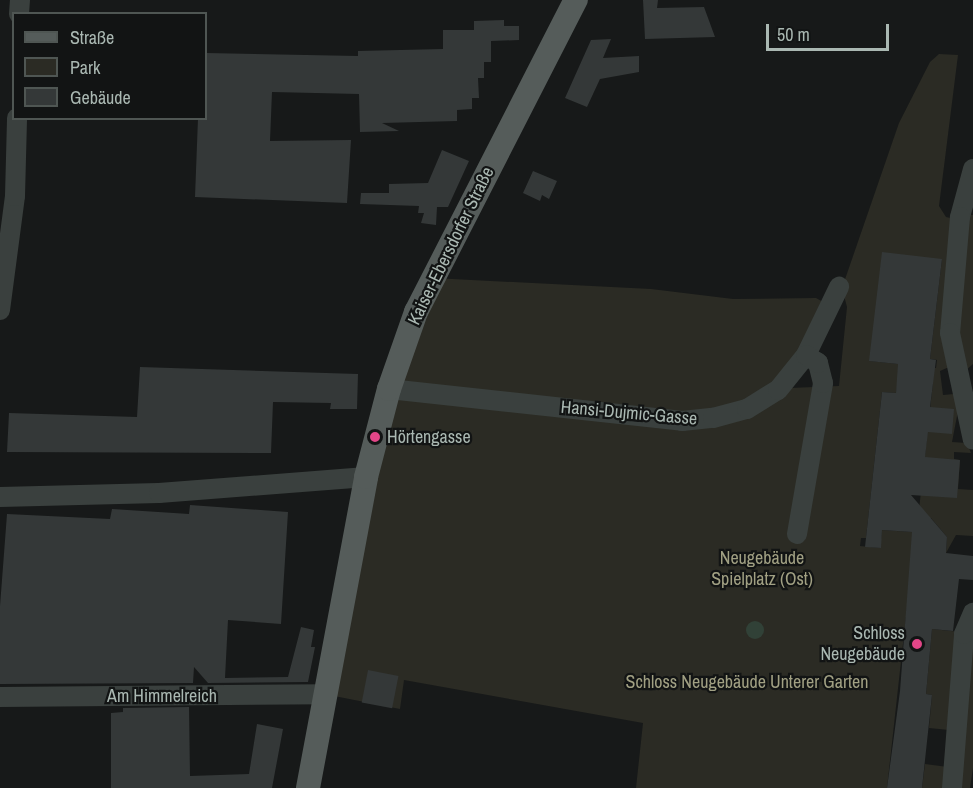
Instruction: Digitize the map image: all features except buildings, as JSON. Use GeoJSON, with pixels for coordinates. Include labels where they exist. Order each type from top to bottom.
{"type":"FeatureCollection","features":[{"type":"Feature","properties":{"kind":"main road","name":"Kaiser-Ebersdorfer Straße"},"geometry":{"type":"LineString","coordinates":[[308,788],[366,477],[389,389],[416,312],[576,0]]}},
{"type":"Feature","properties":{"kind":"street"},"geometry":{"type":"LineString","coordinates":[[0,310],[15,196],[17,120]]}},
{"type":"Feature","properties":{"kind":"street"},"geometry":{"type":"LineString","coordinates":[[972,179],[960,217],[950,333],[973,440]]}},
{"type":"Feature","properties":{"kind":"street","name":"Hansi-Dujmic-Gasse"},"geometry":{"type":"LineString","coordinates":[[389,389],[690,422],[733,414],[768,399],[806,355],[839,287]]}},
{"type":"Feature","properties":{"kind":"street"},"geometry":{"type":"LineString","coordinates":[[797,534],[823,383],[818,363],[806,355]]}},
{"type":"Feature","properties":{"kind":"street"},"geometry":{"type":"LineString","coordinates":[[2,491],[159,493],[366,477]]}},
{"type":"Feature","properties":{"kind":"street"},"geometry":{"type":"LineString","coordinates":[[952,788],[964,634],[973,613]]}},
{"type":"Feature","properties":{"kind":"street","name":"Am Himmelreich"},"geometry":{"type":"LineString","coordinates":[[0,697],[324,694]]}},
{"type":"Feature","properties":{"kind":"green space"},"geometry":{"type":"Polygon","coordinates":[[[939,54],[958,55],[939,206],[946,217],[955,219],[949,367],[940,371],[943,395],[954,394],[958,411],[952,442],[967,443],[971,453],[954,452],[954,459],[960,460],[958,489],[973,490],[973,536],[956,535],[946,553],[947,537],[931,518],[917,528],[933,382],[897,387],[896,393],[882,392],[866,538],[861,538],[860,546],[880,548],[882,530],[912,532],[913,553],[887,788],[636,788],[643,723],[404,680],[400,709],[324,694],[366,477],[433,278],[651,289],[733,299],[816,298],[825,303],[790,388],[839,386],[847,307],[842,288],[899,123],[930,62],[939,54]],[[942,259],[870,361],[936,368],[937,360],[930,359],[942,259]]]}},
{"type":"Feature","properties":{"kind":"green space"},"geometry":{"type":"Polygon","coordinates":[[[966,214],[973,215],[973,364],[964,372],[955,343],[966,214]]]}},
{"type":"Feature","properties":{"kind":"green space"},"geometry":{"type":"Polygon","coordinates":[[[973,628],[973,768],[970,788],[956,788],[973,628]]]}},
{"type":"Feature","properties":{"kind":"green space"},"geometry":{"type":"Polygon","coordinates":[[[932,629],[960,632],[949,730],[929,728],[932,695],[926,694],[932,629]]]}},
{"type":"Feature","properties":{"kind":"green space"},"geometry":{"type":"Polygon","coordinates":[[[925,764],[948,767],[948,788],[922,788],[925,764]]]}},
{"type":"Feature","properties":{"kind":"shaded area"},"geometry":{"type":"Polygon","coordinates":[[[755,621],[761,624],[764,630],[761,636],[755,639],[749,636],[746,630],[749,624],[755,621]]]}},
{"type":"Feature","properties":{"kind":"place","name":"Hörtengasse"},"geometry":{"type":"Point","coordinates":[375,437]}},
{"type":"Feature","properties":{"kind":"place","name":"Schloss Neugebäude"},"geometry":{"type":"Point","coordinates":[917,644]}},
{"type":"Feature","properties":{"kind":"park label","name":"Neugebäude Spielplatz (Ost)"},"geometry":{"type":"Point","coordinates":[762,569]}},
{"type":"Feature","properties":{"kind":"park label","name":"Schloss Neugebäude Unterer Garten"},"geometry":{"type":"Point","coordinates":[747,682]}}]}
